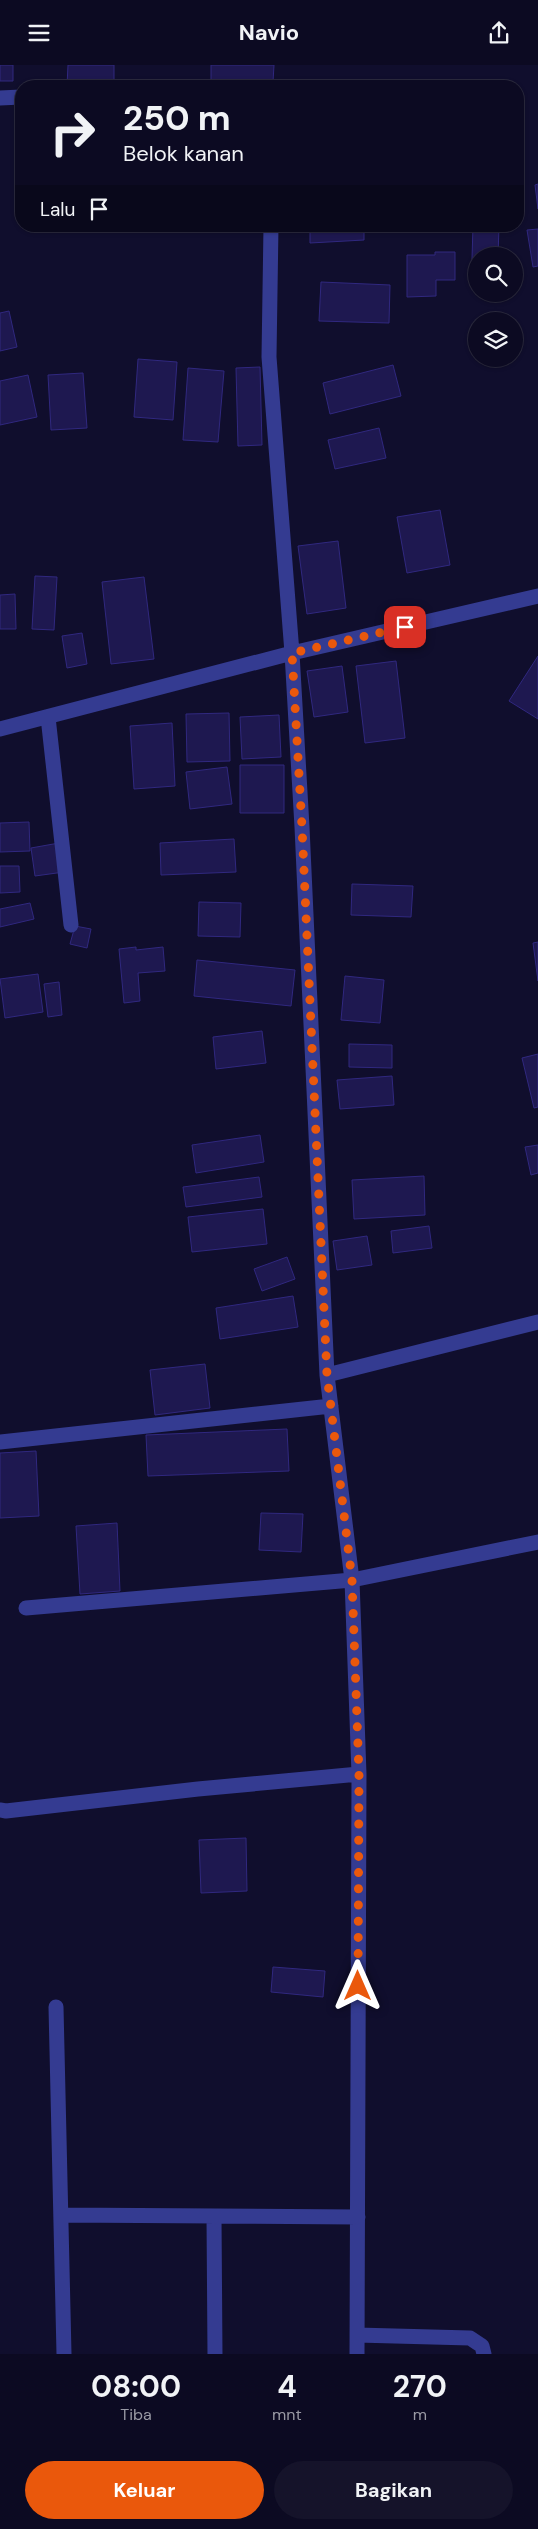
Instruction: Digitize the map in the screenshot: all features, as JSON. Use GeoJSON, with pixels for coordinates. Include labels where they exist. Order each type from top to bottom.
{"type":"FeatureCollection","features":[{"type":"Feature","properties":{"kind":"street"},"geometry":{"type":"LineString","coordinates":[[0,98],[15,97]]}},
{"type":"Feature","properties":{"kind":"street"},"geometry":{"type":"LineString","coordinates":[[271,232],[269,357],[292,653],[302,827],[327,1375],[352,1580],[359,1774],[357,2354]]}},
{"type":"Feature","properties":{"kind":"street"},"geometry":{"type":"LineString","coordinates":[[0,729],[292,653],[538,596]]}},
{"type":"Feature","properties":{"kind":"street"},"geometry":{"type":"LineString","coordinates":[[48,717],[71,925]]}},
{"type":"Feature","properties":{"kind":"street"},"geometry":{"type":"LineString","coordinates":[[327,1375],[538,1322]]}},
{"type":"Feature","properties":{"kind":"street"},"geometry":{"type":"LineString","coordinates":[[0,1442],[331,1405]]}},
{"type":"Feature","properties":{"kind":"street"},"geometry":{"type":"LineString","coordinates":[[26,1608],[352,1580],[538,1542]]}},
{"type":"Feature","properties":{"kind":"street"},"geometry":{"type":"LineString","coordinates":[[0,1810],[6,1811],[198,1789],[359,1774]]}},
{"type":"Feature","properties":{"kind":"street"},"geometry":{"type":"LineString","coordinates":[[56,2007],[64,2354]]}},
{"type":"Feature","properties":{"kind":"street"},"geometry":{"type":"LineString","coordinates":[[61,2215],[358,2217]]}},
{"type":"Feature","properties":{"kind":"street"},"geometry":{"type":"LineString","coordinates":[[214,2217],[215,2354]]}},
{"type":"Feature","properties":{"kind":"street"},"geometry":{"type":"LineString","coordinates":[[357,2335],[470,2338],[482,2346],[484,2354]]}},
{"type":"Feature","properties":{"kind":"building"},"geometry":{"type":"Polygon","coordinates":[[[0,65],[13,65],[13,81],[0,81],[0,65]]]}},
{"type":"Feature","properties":{"kind":"building"},"geometry":{"type":"Polygon","coordinates":[[[68,65],[114,65],[114,80],[67,80],[68,65]]]}},
{"type":"Feature","properties":{"kind":"building"},"geometry":{"type":"Polygon","coordinates":[[[211,65],[274,65],[273,80],[211,80],[211,65]]]}},
{"type":"Feature","properties":{"kind":"building"},"geometry":{"type":"Polygon","coordinates":[[[538,184],[538,209],[535,185],[538,184]]]}},
{"type":"Feature","properties":{"kind":"building"},"geometry":{"type":"Polygon","coordinates":[[[538,229],[538,266],[533,267],[527,230],[538,229]]]}},
{"type":"Feature","properties":{"kind":"building"},"geometry":{"type":"Polygon","coordinates":[[[310,232],[364,232],[364,240],[310,243],[310,232]]]}},
{"type":"Feature","properties":{"kind":"building"},"geometry":{"type":"Polygon","coordinates":[[[473,232],[499,232],[498,247],[472,247],[473,232]]]}},
{"type":"Feature","properties":{"kind":"building"},"geometry":{"type":"Polygon","coordinates":[[[435,252],[455,252],[455,280],[436,280],[436,296],[407,297],[407,255],[435,255],[435,252]]]}},
{"type":"Feature","properties":{"kind":"building"},"geometry":{"type":"Polygon","coordinates":[[[321,282],[390,285],[389,323],[319,321],[321,282]]]}},
{"type":"Feature","properties":{"kind":"building"},"geometry":{"type":"Polygon","coordinates":[[[9,311],[17,347],[0,351],[0,313],[9,311]]]}},
{"type":"Feature","properties":{"kind":"building"},"geometry":{"type":"Polygon","coordinates":[[[138,359],[177,362],[173,420],[134,417],[138,359]]]}},
{"type":"Feature","properties":{"kind":"building"},"geometry":{"type":"Polygon","coordinates":[[[393,365],[401,396],[330,414],[323,383],[393,365]]]}},
{"type":"Feature","properties":{"kind":"building"},"geometry":{"type":"Polygon","coordinates":[[[260,367],[262,445],[238,446],[236,368],[260,367]]]}},
{"type":"Feature","properties":{"kind":"building"},"geometry":{"type":"Polygon","coordinates":[[[188,368],[224,371],[218,442],[183,440],[188,368]]]}},
{"type":"Feature","properties":{"kind":"building"},"geometry":{"type":"Polygon","coordinates":[[[83,373],[87,428],[51,430],[48,375],[83,373]]]}},
{"type":"Feature","properties":{"kind":"building"},"geometry":{"type":"Polygon","coordinates":[[[28,375],[37,417],[0,425],[0,381],[28,375]]]}},
{"type":"Feature","properties":{"kind":"building"},"geometry":{"type":"Polygon","coordinates":[[[379,428],[386,458],[335,469],[328,440],[379,428]]]}},
{"type":"Feature","properties":{"kind":"building"},"geometry":{"type":"Polygon","coordinates":[[[440,510],[450,565],[407,573],[397,517],[440,510]]]}},
{"type":"Feature","properties":{"kind":"building"},"geometry":{"type":"Polygon","coordinates":[[[338,541],[346,608],[307,614],[298,546],[338,541]]]}},
{"type":"Feature","properties":{"kind":"building"},"geometry":{"type":"Polygon","coordinates":[[[35,576],[57,577],[54,630],[32,629],[35,576]]]}},
{"type":"Feature","properties":{"kind":"building"},"geometry":{"type":"Polygon","coordinates":[[[144,577],[154,659],[111,664],[102,582],[144,577]]]}},
{"type":"Feature","properties":{"kind":"building"},"geometry":{"type":"Polygon","coordinates":[[[15,594],[16,629],[0,629],[0,595],[15,594]]]}},
{"type":"Feature","properties":{"kind":"building"},"geometry":{"type":"Polygon","coordinates":[[[82,633],[87,664],[67,668],[62,636],[82,633]]]}},
{"type":"Feature","properties":{"kind":"building"},"geometry":{"type":"Polygon","coordinates":[[[538,656],[538,719],[509,701],[538,656]]]}},
{"type":"Feature","properties":{"kind":"building"},"geometry":{"type":"Polygon","coordinates":[[[396,661],[405,738],[365,743],[356,666],[396,661]]]}},
{"type":"Feature","properties":{"kind":"building"},"geometry":{"type":"Polygon","coordinates":[[[342,666],[348,712],[314,717],[307,671],[342,666]]]}},
{"type":"Feature","properties":{"kind":"building"},"geometry":{"type":"Polygon","coordinates":[[[229,713],[230,761],[187,762],[186,714],[229,713]]]}},
{"type":"Feature","properties":{"kind":"building"},"geometry":{"type":"Polygon","coordinates":[[[279,715],[281,757],[242,759],[240,717],[279,715]]]}},
{"type":"Feature","properties":{"kind":"building"},"geometry":{"type":"Polygon","coordinates":[[[172,723],[175,786],[134,789],[130,726],[172,723]]]}},
{"type":"Feature","properties":{"kind":"building"},"geometry":{"type":"Polygon","coordinates":[[[240,765],[284,765],[284,813],[240,813],[240,765]]]}},
{"type":"Feature","properties":{"kind":"building"},"geometry":{"type":"Polygon","coordinates":[[[227,767],[232,804],[190,809],[186,772],[227,767]]]}},
{"type":"Feature","properties":{"kind":"building"},"geometry":{"type":"Polygon","coordinates":[[[29,822],[30,851],[0,852],[0,823],[29,822]]]}},
{"type":"Feature","properties":{"kind":"building"},"geometry":{"type":"Polygon","coordinates":[[[234,839],[236,872],[161,875],[160,843],[234,839]]]}},
{"type":"Feature","properties":{"kind":"building"},"geometry":{"type":"Polygon","coordinates":[[[59,843],[64,872],[35,876],[31,848],[59,843]]]}},
{"type":"Feature","properties":{"kind":"building"},"geometry":{"type":"Polygon","coordinates":[[[0,866],[19,866],[20,892],[0,893],[0,866]]]}},
{"type":"Feature","properties":{"kind":"building"},"geometry":{"type":"Polygon","coordinates":[[[352,884],[413,886],[411,917],[351,915],[352,884]]]}},
{"type":"Feature","properties":{"kind":"building"},"geometry":{"type":"Polygon","coordinates":[[[199,902],[241,903],[240,937],[198,936],[199,902]]]}},
{"type":"Feature","properties":{"kind":"building"},"geometry":{"type":"Polygon","coordinates":[[[30,903],[34,919],[0,927],[0,909],[30,903]]]}},
{"type":"Feature","properties":{"kind":"building"},"geometry":{"type":"Polygon","coordinates":[[[75,926],[91,929],[87,948],[70,944],[75,926]]]}},
{"type":"Feature","properties":{"kind":"building"},"geometry":{"type":"Polygon","coordinates":[[[538,942],[538,981],[533,943],[538,942]]]}},
{"type":"Feature","properties":{"kind":"building"},"geometry":{"type":"Polygon","coordinates":[[[136,947],[136,950],[163,947],[165,971],[138,973],[140,1001],[124,1003],[119,949],[136,947]]]}},
{"type":"Feature","properties":{"kind":"building"},"geometry":{"type":"Polygon","coordinates":[[[197,960],[295,970],[291,1006],[194,996],[197,960]]]}},
{"type":"Feature","properties":{"kind":"building"},"geometry":{"type":"Polygon","coordinates":[[[38,974],[43,1012],[5,1018],[0,979],[38,974]]]}},
{"type":"Feature","properties":{"kind":"building"},"geometry":{"type":"Polygon","coordinates":[[[345,976],[384,980],[380,1023],[341,1020],[345,976]]]}},
{"type":"Feature","properties":{"kind":"building"},"geometry":{"type":"Polygon","coordinates":[[[59,982],[62,1015],[48,1017],[44,984],[59,982]]]}},
{"type":"Feature","properties":{"kind":"building"},"geometry":{"type":"Polygon","coordinates":[[[262,1031],[266,1063],[216,1069],[213,1037],[262,1031]]]}},
{"type":"Feature","properties":{"kind":"building"},"geometry":{"type":"Polygon","coordinates":[[[349,1044],[392,1045],[392,1068],[349,1067],[349,1044]]]}},
{"type":"Feature","properties":{"kind":"building"},"geometry":{"type":"Polygon","coordinates":[[[538,1054],[538,1107],[534,1108],[522,1058],[538,1054]]]}},
{"type":"Feature","properties":{"kind":"building"},"geometry":{"type":"Polygon","coordinates":[[[392,1076],[394,1105],[340,1109],[337,1080],[392,1076]]]}},
{"type":"Feature","properties":{"kind":"building"},"geometry":{"type":"Polygon","coordinates":[[[260,1135],[264,1162],[196,1173],[192,1145],[260,1135]]]}},
{"type":"Feature","properties":{"kind":"building"},"geometry":{"type":"Polygon","coordinates":[[[538,1145],[538,1173],[531,1175],[525,1147],[538,1145]]]}},
{"type":"Feature","properties":{"kind":"building"},"geometry":{"type":"Polygon","coordinates":[[[424,1176],[425,1215],[354,1219],[352,1180],[424,1176]]]}},
{"type":"Feature","properties":{"kind":"building"},"geometry":{"type":"Polygon","coordinates":[[[259,1177],[262,1197],[186,1207],[183,1187],[259,1177]]]}},
{"type":"Feature","properties":{"kind":"building"},"geometry":{"type":"Polygon","coordinates":[[[263,1209],[267,1244],[192,1252],[188,1217],[263,1209]]]}},
{"type":"Feature","properties":{"kind":"building"},"geometry":{"type":"Polygon","coordinates":[[[429,1226],[432,1248],[393,1253],[391,1231],[429,1226]]]}},
{"type":"Feature","properties":{"kind":"building"},"geometry":{"type":"Polygon","coordinates":[[[367,1236],[372,1265],[337,1270],[333,1241],[367,1236]]]}},
{"type":"Feature","properties":{"kind":"building"},"geometry":{"type":"Polygon","coordinates":[[[287,1257],[295,1279],[262,1291],[254,1269],[287,1257]]]}},
{"type":"Feature","properties":{"kind":"building"},"geometry":{"type":"Polygon","coordinates":[[[293,1296],[298,1327],[220,1339],[216,1308],[293,1296]]]}},
{"type":"Feature","properties":{"kind":"building"},"geometry":{"type":"Polygon","coordinates":[[[205,1364],[210,1408],[155,1415],[150,1370],[205,1364]]]}},
{"type":"Feature","properties":{"kind":"building"},"geometry":{"type":"Polygon","coordinates":[[[287,1429],[289,1471],[148,1476],[146,1435],[287,1429]]]}},
{"type":"Feature","properties":{"kind":"building"},"geometry":{"type":"Polygon","coordinates":[[[36,1451],[39,1516],[0,1518],[0,1453],[36,1451]]]}},
{"type":"Feature","properties":{"kind":"building"},"geometry":{"type":"Polygon","coordinates":[[[261,1513],[303,1514],[301,1552],[259,1550],[261,1513]]]}},
{"type":"Feature","properties":{"kind":"building"},"geometry":{"type":"Polygon","coordinates":[[[117,1523],[120,1591],[80,1594],[76,1526],[117,1523]]]}},
{"type":"Feature","properties":{"kind":"building"},"geometry":{"type":"Polygon","coordinates":[[[246,1838],[247,1891],[201,1893],[199,1840],[246,1838]]]}},
{"type":"Feature","properties":{"kind":"building"},"geometry":{"type":"Polygon","coordinates":[[[273,1967],[325,1971],[323,1997],[271,1992],[273,1967]]]}},
{"type":"Feature","properties":{"kind":"route"},"geometry":{"type":"LineString","coordinates":[[358,1986],[359,1774],[352,1580],[327,1375],[306,953],[302,827],[292,653],[405,627]]}}]}
